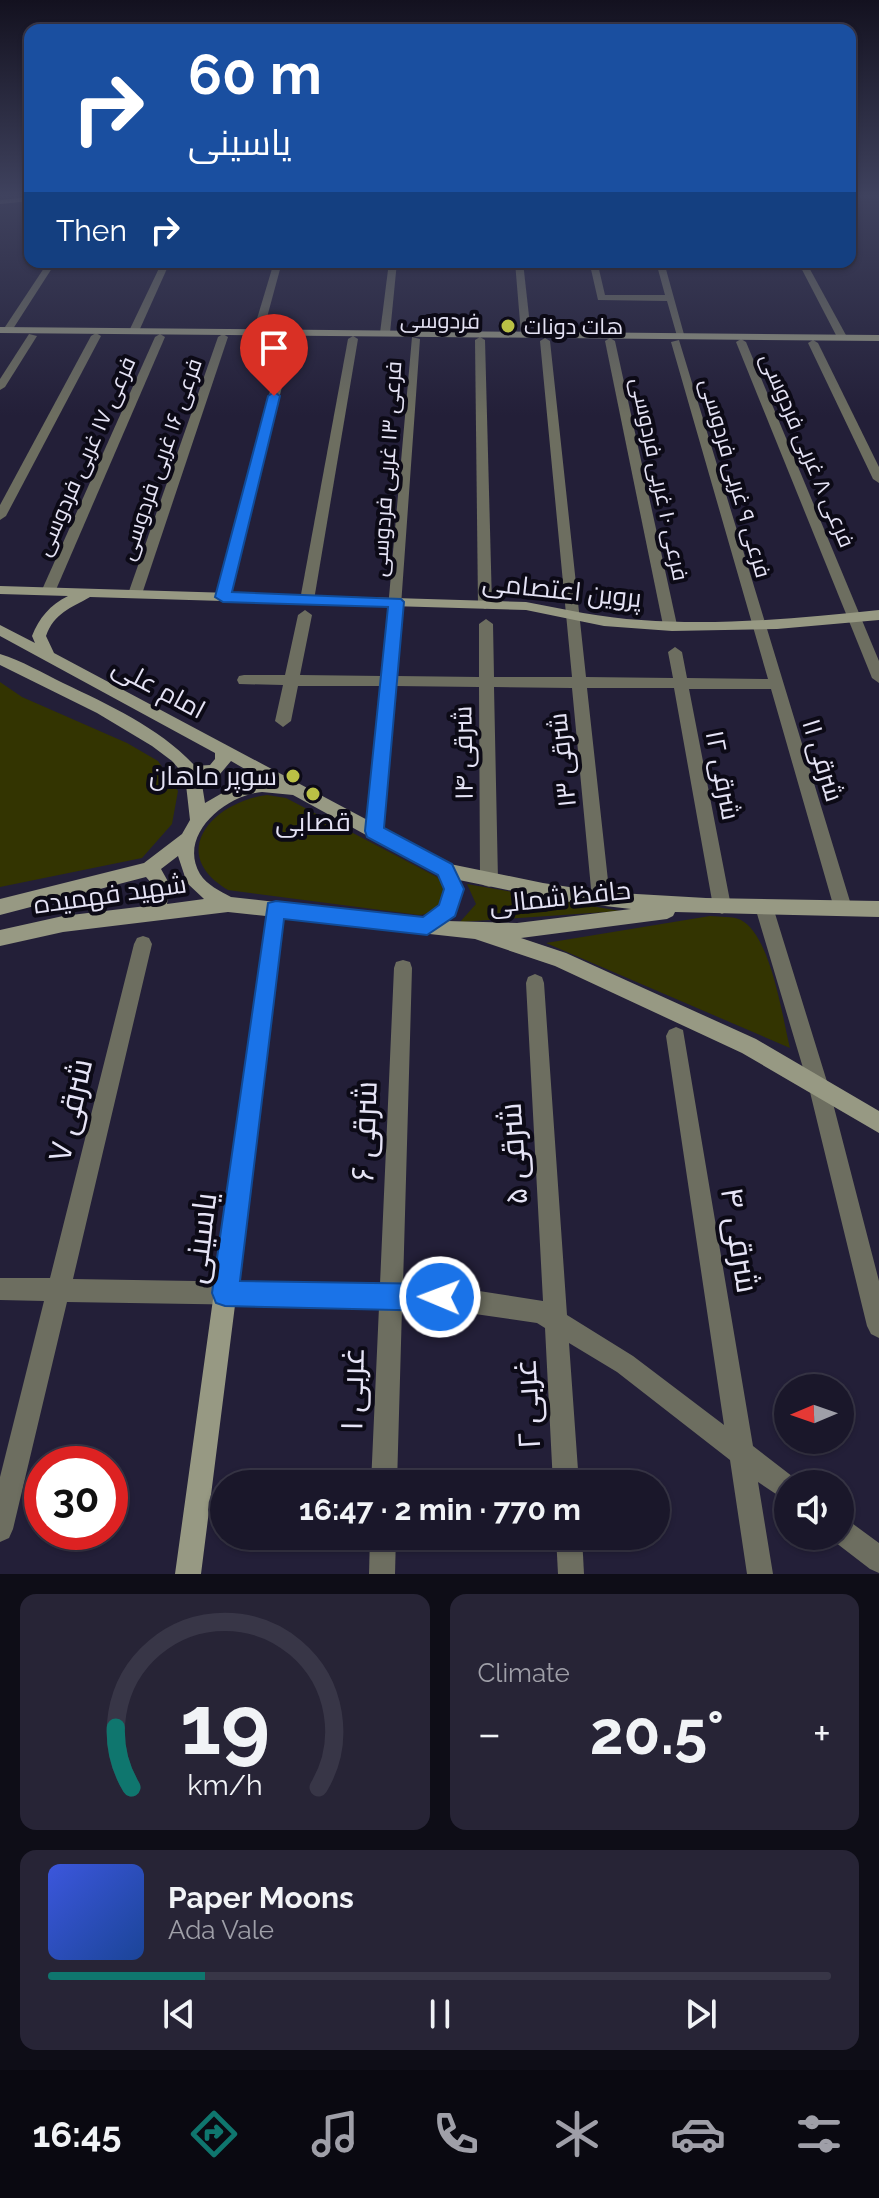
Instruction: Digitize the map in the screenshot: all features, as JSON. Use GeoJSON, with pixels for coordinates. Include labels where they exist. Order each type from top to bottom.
{"type":"FeatureCollection","features":[{"type":"Feature","properties":{"kind":"main road","name":"فردوسی"},"geometry":{"type":"LineString","coordinates":[[3,332],[526,334],[741,342],[842,337],[879,341]]}},
{"type":"Feature","properties":{"kind":"main road","name":"فردوسی"},"geometry":{"type":"LineString","coordinates":[[3,332],[32,336],[879,341]]}},
{"type":"Feature","properties":{"kind":"main road","name":"پروین اعتصامی"},"geometry":{"type":"LineString","coordinates":[[0,590],[223,597],[306,607],[396,602],[526,606],[606,622],[670,625],[757,625],[879,615]]}},
{"type":"Feature","properties":{"kind":"main road"},"geometry":{"type":"LineString","coordinates":[[49,656],[39,636],[50,614],[77,598],[102,593]]}},
{"type":"Feature","properties":{"kind":"main road","name":"امام علی"},"geometry":{"type":"LineString","coordinates":[[0,630],[374,831]]}},
{"type":"Feature","properties":{"kind":"main road","name":"امام علی"},"geometry":{"type":"LineString","coordinates":[[0,659],[42,678],[170,749],[192,773]]}},
{"type":"Feature","properties":{"kind":"main road"},"geometry":{"type":"LineString","coordinates":[[198,820],[192,773],[214,770],[223,761],[223,750]]}},
{"type":"Feature","properties":{"kind":"main road"},"geometry":{"type":"LineString","coordinates":[[228,904],[207,893],[193,878],[186,859],[188,839],[198,820],[214,804],[234,792],[257,786],[295,789]]}},
{"type":"Feature","properties":{"kind":"main road","name":"حافظ شمالی"},"geometry":{"type":"LineString","coordinates":[[374,831],[446,870],[601,899],[699,906],[879,909]]}},
{"type":"Feature","properties":{"kind":"main road","name":"شهید فهمیده"},"geometry":{"type":"LineString","coordinates":[[0,907],[149,869],[188,839]]}},
{"type":"Feature","properties":{"kind":"main road"},"geometry":{"type":"LineString","coordinates":[[149,869],[161,881],[163,889],[162,897],[151,914]]}},
{"type":"Feature","properties":{"kind":"main road"},"geometry":{"type":"LineString","coordinates":[[427,927],[448,910],[453,900],[454,889],[446,870]]}},
{"type":"Feature","properties":{"kind":"main road","name":"شهید فهمیده"},"geometry":{"type":"LineString","coordinates":[[0,938],[63,924],[228,904],[276,909]]}},
{"type":"Feature","properties":{"kind":"main road","name":"حافظ شمالی"},"geometry":{"type":"LineString","coordinates":[[276,909],[507,933],[699,906]]}},
{"type":"Feature","properties":{"kind":"main road","name":"یاسینی"},"geometry":{"type":"LineString","coordinates":[[188,1574],[276,909]]}},
{"type":"Feature","properties":{"kind":"main road"},"geometry":{"type":"LineString","coordinates":[[477,932],[560,959],[749,1046],[879,1123]]}},
{"type":"Feature","properties":{"kind":"street"},"geometry":{"type":"LineString","coordinates":[[3,332],[47,268]]}},
{"type":"Feature","properties":{"kind":"street"},"geometry":{"type":"LineString","coordinates":[[134,331],[163,268]]}},
{"type":"Feature","properties":{"kind":"street"},"geometry":{"type":"LineString","coordinates":[[258,332],[276,268]]}},
{"type":"Feature","properties":{"kind":"street"},"geometry":{"type":"LineString","coordinates":[[385,333],[392,268]]}},
{"type":"Feature","properties":{"kind":"street"},"geometry":{"type":"LineString","coordinates":[[520,268],[526,334]]}},
{"type":"Feature","properties":{"kind":"street"},"geometry":{"type":"LineString","coordinates":[[595,268],[601,298],[671,298]]}},
{"type":"Feature","properties":{"kind":"street","name":"فرعی ۹ غربی فردوسی"},"geometry":{"type":"LineString","coordinates":[[662,268],[757,625]]}},
{"type":"Feature","properties":{"kind":"street"},"geometry":{"type":"LineString","coordinates":[[805,268],[842,337]]}},
{"type":"Feature","properties":{"kind":"street"},"geometry":{"type":"LineString","coordinates":[[0,387],[32,336]]}},
{"type":"Feature","properties":{"kind":"street"},"geometry":{"type":"LineString","coordinates":[[0,516],[96,336]]}},
{"type":"Feature","properties":{"kind":"street","name":"فرعی ۱۷ غربی فردوسی"},"geometry":{"type":"LineString","coordinates":[[48,592],[160,337]]}},
{"type":"Feature","properties":{"kind":"street","name":"فرعی ۱۶ غربی فردوسی"},"geometry":{"type":"LineString","coordinates":[[135,594],[223,337]]}},
{"type":"Feature","properties":{"kind":"street"},"geometry":{"type":"LineString","coordinates":[[223,597],[289,338]]}},
{"type":"Feature","properties":{"kind":"street"},"geometry":{"type":"LineString","coordinates":[[283,721],[353,339]]}},
{"type":"Feature","properties":{"kind":"street","name":"فرعی ۱۳ غربی فردوسی"},"geometry":{"type":"LineString","coordinates":[[374,831],[396,602],[415,339]]}},
{"type":"Feature","properties":{"kind":"street"},"geometry":{"type":"LineString","coordinates":[[480,340],[485,605]]}},
{"type":"Feature","properties":{"kind":"street","name":"۱۳ شرقی"},"geometry":{"type":"LineString","coordinates":[[545,341],[570,615],[601,899]]}},
{"type":"Feature","properties":{"kind":"street","name":"فرعی ۱۰ غربی فردوسی"},"geometry":{"type":"LineString","coordinates":[[610,341],[670,625]]}},
{"type":"Feature","properties":{"kind":"street","name":"فرعی ۸ غربی فردوسی"},"geometry":{"type":"LineString","coordinates":[[741,342],[879,678]]}},
{"type":"Feature","properties":{"kind":"street"},"geometry":{"type":"LineString","coordinates":[[813,343],[879,479]]}},
{"type":"Feature","properties":{"kind":"street","name":"۱۴ شرقی"},"geometry":{"type":"LineString","coordinates":[[486,624],[489,880]]}},
{"type":"Feature","properties":{"kind":"street","name":"۱۱ شرقی"},"geometry":{"type":"LineString","coordinates":[[757,625],[843,908]]}},
{"type":"Feature","properties":{"kind":"street","name":"۱۲ شرقی"},"geometry":{"type":"LineString","coordinates":[[675,652],[722,906]]}},
{"type":"Feature","properties":{"kind":"street"},"geometry":{"type":"LineString","coordinates":[[244,680],[775,684]]}},
{"type":"Feature","properties":{"kind":"street"},"geometry":{"type":"LineString","coordinates":[[764,907],[819,1088],[879,1326]]}},
{"type":"Feature","properties":{"kind":"street","name":"۷ شرقی"},"geometry":{"type":"LineString","coordinates":[[60,1290],[143,944]]}},
{"type":"Feature","properties":{"kind":"street","name":"۶ شرقی"},"geometry":{"type":"LineString","coordinates":[[389,1296],[403,968]]}},
{"type":"Feature","properties":{"kind":"street","name":"۵ شرقی"},"geometry":{"type":"LineString","coordinates":[[535,983],[556,1321]]}},
{"type":"Feature","properties":{"kind":"street","name":"۴ شرقی"},"geometry":{"type":"LineString","coordinates":[[676,1036],[760,1574]]}},
{"type":"Feature","properties":{"kind":"street"},"geometry":{"type":"LineString","coordinates":[[0,1289],[440,1297],[541,1312],[625,1364],[774,1478]]}},
{"type":"Feature","properties":{"kind":"street"},"geometry":{"type":"LineString","coordinates":[[0,1529],[60,1290]]}},
{"type":"Feature","properties":{"kind":"street","name":"۱ غربی"},"geometry":{"type":"LineString","coordinates":[[384,1470],[389,1296]]}},
{"type":"Feature","properties":{"kind":"street","name":"۲ غربی"},"geometry":{"type":"LineString","coordinates":[[556,1321],[565,1470]]}},
{"type":"Feature","properties":{"kind":"street"},"geometry":{"type":"LineString","coordinates":[[854,1541],[879,1560]]}},
{"type":"Feature","properties":{"kind":"street"},"geometry":{"type":"LineString","coordinates":[[382,1574],[383,1550]]}},
{"type":"Feature","properties":{"kind":"street"},"geometry":{"type":"LineString","coordinates":[[570,1550],[571,1574]]}},
{"type":"Feature","properties":{"kind":"shaded area"},"geometry":{"type":"Polygon","coordinates":[[[0,682],[22,697],[127,743],[158,761],[178,791],[172,824],[142,858],[0,887],[0,682]]]}},
{"type":"Feature","properties":{"kind":"shaded area"},"geometry":{"type":"Polygon","coordinates":[[[267,795],[286,798],[437,877],[444,890],[442,902],[433,911],[419,915],[228,890],[210,876],[200,861],[199,846],[204,831],[229,808],[267,795]]]}},
{"type":"Feature","properties":{"kind":"shaded area"},"geometry":{"type":"Polygon","coordinates":[[[467,884],[620,911],[460,922],[476,904],[467,884]]]}},
{"type":"Feature","properties":{"kind":"shaded area"},"geometry":{"type":"Polygon","coordinates":[[[710,916],[741,920],[760,942],[774,978],[790,1048],[546,943],[710,916]]]}},
{"type":"Feature","properties":{"kind":"place","name":"هات دونات"},"geometry":{"type":"Point","coordinates":[508,326]}},
{"type":"Feature","properties":{"kind":"place","name":"سوپر ماهان"},"geometry":{"type":"Point","coordinates":[293,776]}},
{"type":"Feature","properties":{"kind":"place","name":"قصابی"},"geometry":{"type":"Point","coordinates":[313,794]}},
{"type":"Feature","properties":{"kind":"route"},"geometry":{"type":"LineString","coordinates":[[274,396],[223,597],[396,602],[374,831],[446,870],[454,889],[448,910],[427,927],[276,909],[225,1293],[440,1297]]}}]}
